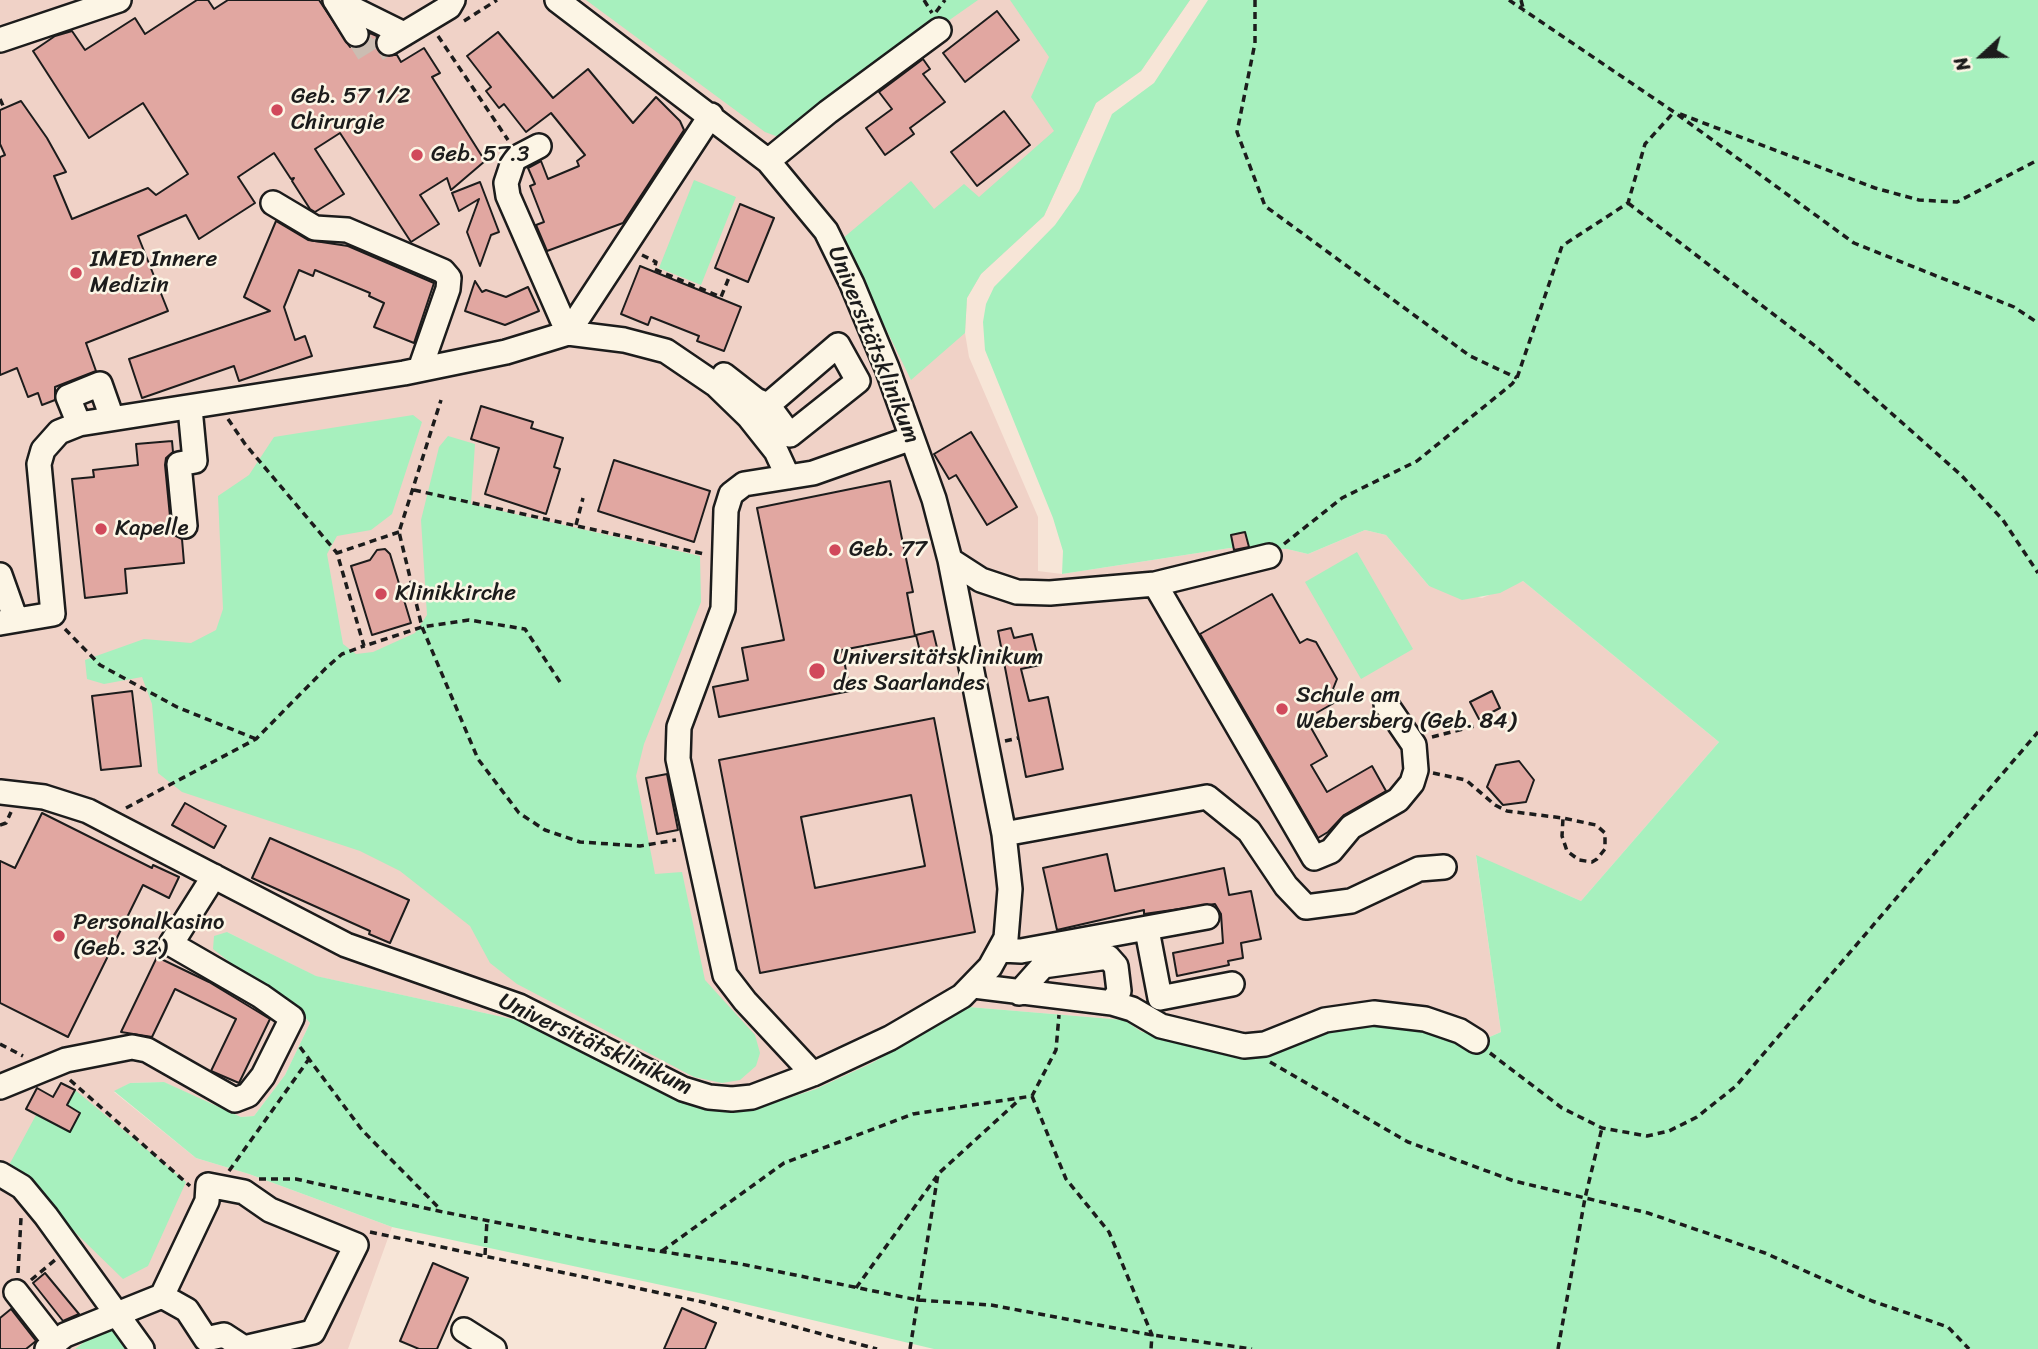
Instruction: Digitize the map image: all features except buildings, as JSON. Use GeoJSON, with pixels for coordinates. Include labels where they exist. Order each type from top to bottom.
{"type":"FeatureCollection","features":[{"type":"Feature","properties":{"kind":"street"},"geometry":{"type":"LineString","coordinates":[[1,38],[119,0]]}},
{"type":"Feature","properties":{"kind":"street"},"geometry":{"type":"LineString","coordinates":[[335,0],[356,34]]}},
{"type":"Feature","properties":{"kind":"street"},"geometry":{"type":"LineString","coordinates":[[335,0],[396,39],[433,29],[453,0]]}},
{"type":"Feature","properties":{"kind":"street","name":"Universitätsklinikum"},"geometry":{"type":"LineString","coordinates":[[0,792],[68,803],[346,945],[519,1006],[683,1089],[732,1099],[774,1090],[813,1074],[913,1025],[981,987],[1006,937],[1010,889],[1004,834],[950,560],[887,368],[826,231],[768,161],[557,0]]}},
{"type":"Feature","properties":{"kind":"street"},"geometry":{"type":"LineString","coordinates":[[768,161],[936,23]]}},
{"type":"Feature","properties":{"kind":"street"},"geometry":{"type":"LineString","coordinates":[[568,333],[711,115]]}},
{"type":"Feature","properties":{"kind":"street"},"geometry":{"type":"LineString","coordinates":[[529,151],[507,171],[508,196],[568,333]]}},
{"type":"Feature","properties":{"kind":"street"},"geometry":{"type":"LineString","coordinates":[[273,203],[315,228],[347,230],[443,271],[449,278],[448,289],[420,369]]}},
{"type":"Feature","properties":{"kind":"street"},"geometry":{"type":"LineString","coordinates":[[0,575],[8,621],[53,614],[38,464],[43,450],[59,432],[79,424],[218,404],[420,369],[506,352],[568,333],[624,340],[666,351],[716,385],[776,451],[789,477]]}},
{"type":"Feature","properties":{"kind":"street"},"geometry":{"type":"LineString","coordinates":[[716,385],[724,375],[756,400],[768,405]]}},
{"type":"Feature","properties":{"kind":"street"},"geometry":{"type":"LineString","coordinates":[[79,424],[68,397],[100,384],[120,417]]}},
{"type":"Feature","properties":{"kind":"street"},"geometry":{"type":"LineString","coordinates":[[185,526],[179,464],[195,461],[190,408]]}},
{"type":"Feature","properties":{"kind":"street"},"geometry":{"type":"LineString","coordinates":[[813,1074],[745,1001],[725,975],[678,759],[679,727],[723,609],[726,510],[731,494],[744,484],[813,473],[912,438]]}},
{"type":"Feature","properties":{"kind":"street"},"geometry":{"type":"LineString","coordinates":[[950,560],[981,580],[1017,593],[1050,593],[1155,584],[1269,556]]}},
{"type":"Feature","properties":{"kind":"street"},"geometry":{"type":"LineString","coordinates":[[1155,584],[1314,858],[1331,851],[1350,827],[1398,800],[1407,791],[1416,770],[1414,745],[1386,704]]}},
{"type":"Feature","properties":{"kind":"street"},"geometry":{"type":"LineString","coordinates":[[1004,834],[1207,797],[1249,831],[1286,886],[1306,907],[1351,901],[1419,869],[1444,867]]}},
{"type":"Feature","properties":{"kind":"street"},"geometry":{"type":"LineString","coordinates":[[0,1087],[52,1065],[132,1047],[147,1051],[235,1100],[248,1096],[263,1076],[292,1018],[171,944],[214,876]]}},
{"type":"Feature","properties":{"kind":"street"},"geometry":{"type":"LineString","coordinates":[[1001,950],[1021,951],[1207,917]]}},
{"type":"Feature","properties":{"kind":"street"},"geometry":{"type":"LineString","coordinates":[[1147,930],[1160,998],[1232,984]]}},
{"type":"Feature","properties":{"kind":"street"},"geometry":{"type":"LineString","coordinates":[[1018,993],[1044,966],[1108,957],[1116,966],[1119,991],[1112,1003]]}},
{"type":"Feature","properties":{"kind":"street"},"geometry":{"type":"LineString","coordinates":[[981,987],[1060,999],[1112,1003],[1132,1009],[1161,1026],[1244,1046],[1265,1044],[1325,1020],[1374,1013],[1425,1019],[1460,1031],[1476,1041]]}},
{"type":"Feature","properties":{"kind":"street"},"geometry":{"type":"LineString","coordinates":[[0,1174],[22,1187],[142,1349]]}},
{"type":"Feature","properties":{"kind":"street"},"geometry":{"type":"LineString","coordinates":[[16,1292],[51,1346],[65,1335],[162,1296],[213,1194],[244,1192],[270,1210],[356,1245],[313,1332],[244,1348],[224,1335],[206,1339],[187,1310],[162,1296]]}},
{"type":"Feature","properties":{"kind":"street"},"geometry":{"type":"LineString","coordinates":[[464,1330],[494,1349]]}},
{"type":"Feature","properties":{"kind":"path"},"geometry":{"type":"LineString","coordinates":[[462,22],[497,0]]}},
{"type":"Feature","properties":{"kind":"path"},"geometry":{"type":"LineString","coordinates":[[924,0],[936,23]]}},
{"type":"Feature","properties":{"kind":"path"},"geometry":{"type":"LineString","coordinates":[[1255,0],[1255,43],[1237,132],[1265,206],[1470,356],[1517,378]]}},
{"type":"Feature","properties":{"kind":"path"},"geometry":{"type":"LineString","coordinates":[[1509,0],[1674,112],[1854,243],[2014,307],[2038,323]]}},
{"type":"Feature","properties":{"kind":"path"},"geometry":{"type":"LineString","coordinates":[[1521,0],[1524,12]]}},
{"type":"Feature","properties":{"kind":"path"},"geometry":{"type":"LineString","coordinates":[[433,29],[450,30]]}},
{"type":"Feature","properties":{"kind":"path"},"geometry":{"type":"LineString","coordinates":[[433,29],[529,151]]}},
{"type":"Feature","properties":{"kind":"path"},"geometry":{"type":"LineString","coordinates":[[0,99],[4,108]]}},
{"type":"Feature","properties":{"kind":"path"},"geometry":{"type":"LineString","coordinates":[[1269,556],[1342,498],[1417,461],[1517,378],[1562,246],[1628,203],[1646,144],[1674,112]]}},
{"type":"Feature","properties":{"kind":"path"},"geometry":{"type":"LineString","coordinates":[[1674,112],[1875,188],[1919,200],[1957,202],[2038,160]]}},
{"type":"Feature","properties":{"kind":"path"},"geometry":{"type":"LineString","coordinates":[[1628,203],[1819,349],[1961,475],[2003,520],[2038,573]]}},
{"type":"Feature","properties":{"kind":"path"},"geometry":{"type":"LineString","coordinates":[[624,247],[656,262],[654,269],[721,297],[730,275]]}},
{"type":"Feature","properties":{"kind":"path"},"geometry":{"type":"LineString","coordinates":[[440,400],[399,532],[422,627],[478,759],[519,813],[545,830],[580,842],[640,846],[696,837]]}},
{"type":"Feature","properties":{"kind":"path"},"geometry":{"type":"LineString","coordinates":[[218,404],[245,444],[337,553],[364,646]]}},
{"type":"Feature","properties":{"kind":"path"},"geometry":{"type":"LineString","coordinates":[[414,490],[700,554]]}},
{"type":"Feature","properties":{"kind":"path"},"geometry":{"type":"LineString","coordinates":[[576,525],[583,498]]}},
{"type":"Feature","properties":{"kind":"path"},"geometry":{"type":"LineString","coordinates":[[337,553],[399,532]]}},
{"type":"Feature","properties":{"kind":"path"},"geometry":{"type":"LineString","coordinates":[[53,614],[100,664],[177,707],[256,739]]}},
{"type":"Feature","properties":{"kind":"path"},"geometry":{"type":"LineString","coordinates":[[125,808],[256,739],[342,654],[422,627],[469,620],[525,629],[560,682]]}},
{"type":"Feature","properties":{"kind":"path"},"geometry":{"type":"LineString","coordinates":[[1414,745],[1479,724]]}},
{"type":"Feature","properties":{"kind":"path"},"geometry":{"type":"LineString","coordinates":[[1476,1041],[1562,1108],[1602,1128],[1647,1136],[1687,1122],[1720,1101],[1736,1086],[2038,732]]}},
{"type":"Feature","properties":{"kind":"path"},"geometry":{"type":"LineString","coordinates":[[1416,770],[1465,780],[1495,805],[1507,811],[1563,818],[1596,825],[1605,833],[1605,849],[1597,859],[1592,862],[1578,860],[1567,850],[1563,818]]}},
{"type":"Feature","properties":{"kind":"path"},"geometry":{"type":"LineString","coordinates":[[1060,999],[1056,1050],[1032,1096],[1066,1179],[1110,1232],[1152,1335],[1151,1349]]}},
{"type":"Feature","properties":{"kind":"path"},"geometry":{"type":"LineString","coordinates":[[285,1028],[362,1130],[443,1212]]}},
{"type":"Feature","properties":{"kind":"path"},"geometry":{"type":"LineString","coordinates":[[1244,1046],[1305,1085],[1408,1142],[1514,1181],[1648,1213],[1765,1253],[1872,1301],[1948,1327],[1969,1349]]}},
{"type":"Feature","properties":{"kind":"path"},"geometry":{"type":"LineString","coordinates":[[52,1065],[213,1194],[309,1059]]}},
{"type":"Feature","properties":{"kind":"path"},"geometry":{"type":"LineString","coordinates":[[662,1251],[784,1163],[913,1114],[1032,1096]]}},
{"type":"Feature","properties":{"kind":"path"},"geometry":{"type":"LineString","coordinates":[[856,1288],[938,1174],[1020,1098]]}},
{"type":"Feature","properties":{"kind":"path"},"geometry":{"type":"LineString","coordinates":[[1559,1349],[1585,1198],[1602,1128]]}},
{"type":"Feature","properties":{"kind":"path"},"geometry":{"type":"LineString","coordinates":[[909,1349],[938,1174]]}},
{"type":"Feature","properties":{"kind":"path"},"geometry":{"type":"LineString","coordinates":[[244,1192],[259,1178],[296,1179],[443,1212],[918,1300],[991,1305],[1152,1335],[1252,1349]]}},
{"type":"Feature","properties":{"kind":"path"},"geometry":{"type":"LineString","coordinates":[[16,1292],[22,1187]]}},
{"type":"Feature","properties":{"kind":"path"},"geometry":{"type":"LineString","coordinates":[[485,1255],[487,1220]]}},
{"type":"Feature","properties":{"kind":"path"},"geometry":{"type":"LineString","coordinates":[[371,1231],[703,1302],[877,1349]]}},
{"type":"Feature","properties":{"kind":"path"},"geometry":{"type":"LineString","coordinates":[[16,1292],[69,1248]]}},
{"type":"Feature","properties":{"kind":"path"},"geometry":{"type":"LineString","coordinates":[[1212,1344],[1217,1349]]}},
{"type":"Feature","properties":{"kind":"shaded area","name":"Universitätsklinikum des Saarlandes"},"geometry":{"type":"Polygon","coordinates":[[[0,0],[1190,0],[1141,71],[1096,103],[1044,216],[981,274],[967,298],[965,333],[969,357],[1038,517],[1038,571],[1062,574],[1230,548],[1287,549],[1308,554],[1365,530],[1386,535],[1429,586],[1482,598],[1523,581],[1719,742],[1581,901],[1476,856],[1501,1032],[1469,1046],[1311,1033],[1165,1037],[1142,1032],[1124,1020],[969,1007],[872,1063],[816,1089],[764,1106],[736,1109],[681,1096],[521,1021],[315,976],[227,932],[259,985],[293,1004],[310,1023],[285,1075],[254,1116],[241,1117],[163,1082],[130,1083],[114,1092],[196,1158],[249,1174],[392,1227],[348,1349],[126,1349],[114,1328],[95,1334],[75,1349],[0,1349],[0,0]]]}},
{"type":"Feature","properties":{"kind":"green space"},"geometry":{"type":"Polygon","coordinates":[[[586,0],[978,0],[781,138],[765,132],[586,0]]]}},
{"type":"Feature","properties":{"kind":"green space"},"geometry":{"type":"Polygon","coordinates":[[[1010,0],[1190,0],[1141,71],[1096,103],[1044,216],[981,274],[967,298],[965,333],[911,380],[842,239],[911,181],[934,209],[964,184],[979,197],[1054,131],[1031,97],[1049,57],[1010,0]]]}},
{"type":"Feature","properties":{"kind":"green space"},"geometry":{"type":"Polygon","coordinates":[[[1208,0],[2038,0],[2038,1349],[934,1349],[703,1294],[392,1227],[249,1174],[196,1158],[114,1091],[130,1083],[164,1082],[241,1117],[254,1116],[285,1075],[310,1023],[293,1004],[259,985],[213,949],[214,936],[227,932],[316,976],[521,1021],[681,1096],[736,1109],[764,1106],[816,1089],[872,1063],[969,1007],[1124,1020],[1142,1032],[1236,1048],[1354,1021],[1415,1025],[1469,1046],[1501,1032],[1476,855],[1581,901],[1719,742],[1523,581],[1500,593],[1462,600],[1429,586],[1386,535],[1365,530],[1308,554],[1287,549],[1230,548],[1062,574],[1063,551],[1053,518],[985,350],[983,322],[986,304],[994,287],[1055,225],[1079,191],[1112,114],[1154,83],[1208,0]]]}},
{"type":"Feature","properties":{"kind":"green space"},"geometry":{"type":"Polygon","coordinates":[[[694,180],[736,197],[701,285],[659,268],[694,180]]]}},
{"type":"Feature","properties":{"kind":"green space"},"geometry":{"type":"Polygon","coordinates":[[[413,415],[422,422],[392,514],[371,530],[337,536],[327,554],[343,644],[356,654],[373,652],[415,633],[427,615],[421,520],[439,447],[448,436],[475,444],[471,504],[700,556],[701,602],[644,744],[636,776],[655,874],[682,872],[705,980],[755,1035],[760,1053],[756,1066],[740,1080],[722,1083],[694,1077],[517,984],[490,963],[470,926],[400,871],[360,851],[182,792],[158,773],[152,704],[142,677],[104,684],[87,679],[85,660],[144,639],[191,643],[216,630],[223,609],[218,496],[249,475],[274,437],[413,415]]]}},
{"type":"Feature","properties":{"kind":"green space"},"geometry":{"type":"Polygon","coordinates":[[[1357,552],[1413,649],[1361,679],[1305,582],[1357,552]]]}},
{"type":"Feature","properties":{"kind":"green space"},"geometry":{"type":"Polygon","coordinates":[[[75,1090],[186,1182],[148,1266],[123,1279],[8,1167],[36,1115],[70,1132],[80,1113],[67,1105],[75,1090]]]}},
{"type":"Feature","properties":{"kind":"green space"},"geometry":{"type":"Polygon","coordinates":[[[114,1327],[126,1349],[75,1349],[95,1334],[114,1327]]]}},
{"type":"Feature","properties":{"kind":"tunnel"},"geometry":{"type":"LineString","coordinates":[[356,34],[369,55],[389,43]]}},
{"type":"Feature","properties":{"kind":"place","name":"Geb. 57 1/2 Chirurgie"},"geometry":{"type":"Point","coordinates":[277,110]}},
{"type":"Feature","properties":{"kind":"place","name":"Geb. 57.3"},"geometry":{"type":"Point","coordinates":[417,155]}},
{"type":"Feature","properties":{"kind":"place","name":"IMED Innere Medizin"},"geometry":{"type":"Point","coordinates":[76,273]}},
{"type":"Feature","properties":{"kind":"place","name":"Kapelle"},"geometry":{"type":"Point","coordinates":[101,529]}},
{"type":"Feature","properties":{"kind":"place","name":"Geb. 77"},"geometry":{"type":"Point","coordinates":[835,550]}},
{"type":"Feature","properties":{"kind":"place","name":"Klinikkirche"},"geometry":{"type":"Point","coordinates":[381,594]}},
{"type":"Feature","properties":{"kind":"place","name":"Universitätsklinikum des Saarlandes"},"geometry":{"type":"Point","coordinates":[817,671]}},
{"type":"Feature","properties":{"kind":"place","name":"Schule am Webersberg (Geb. 84)"},"geometry":{"type":"Point","coordinates":[1282,709]}},
{"type":"Feature","properties":{"kind":"place","name":"Personalkasino (Geb. 32)"},"geometry":{"type":"Point","coordinates":[59,936]}}]}
